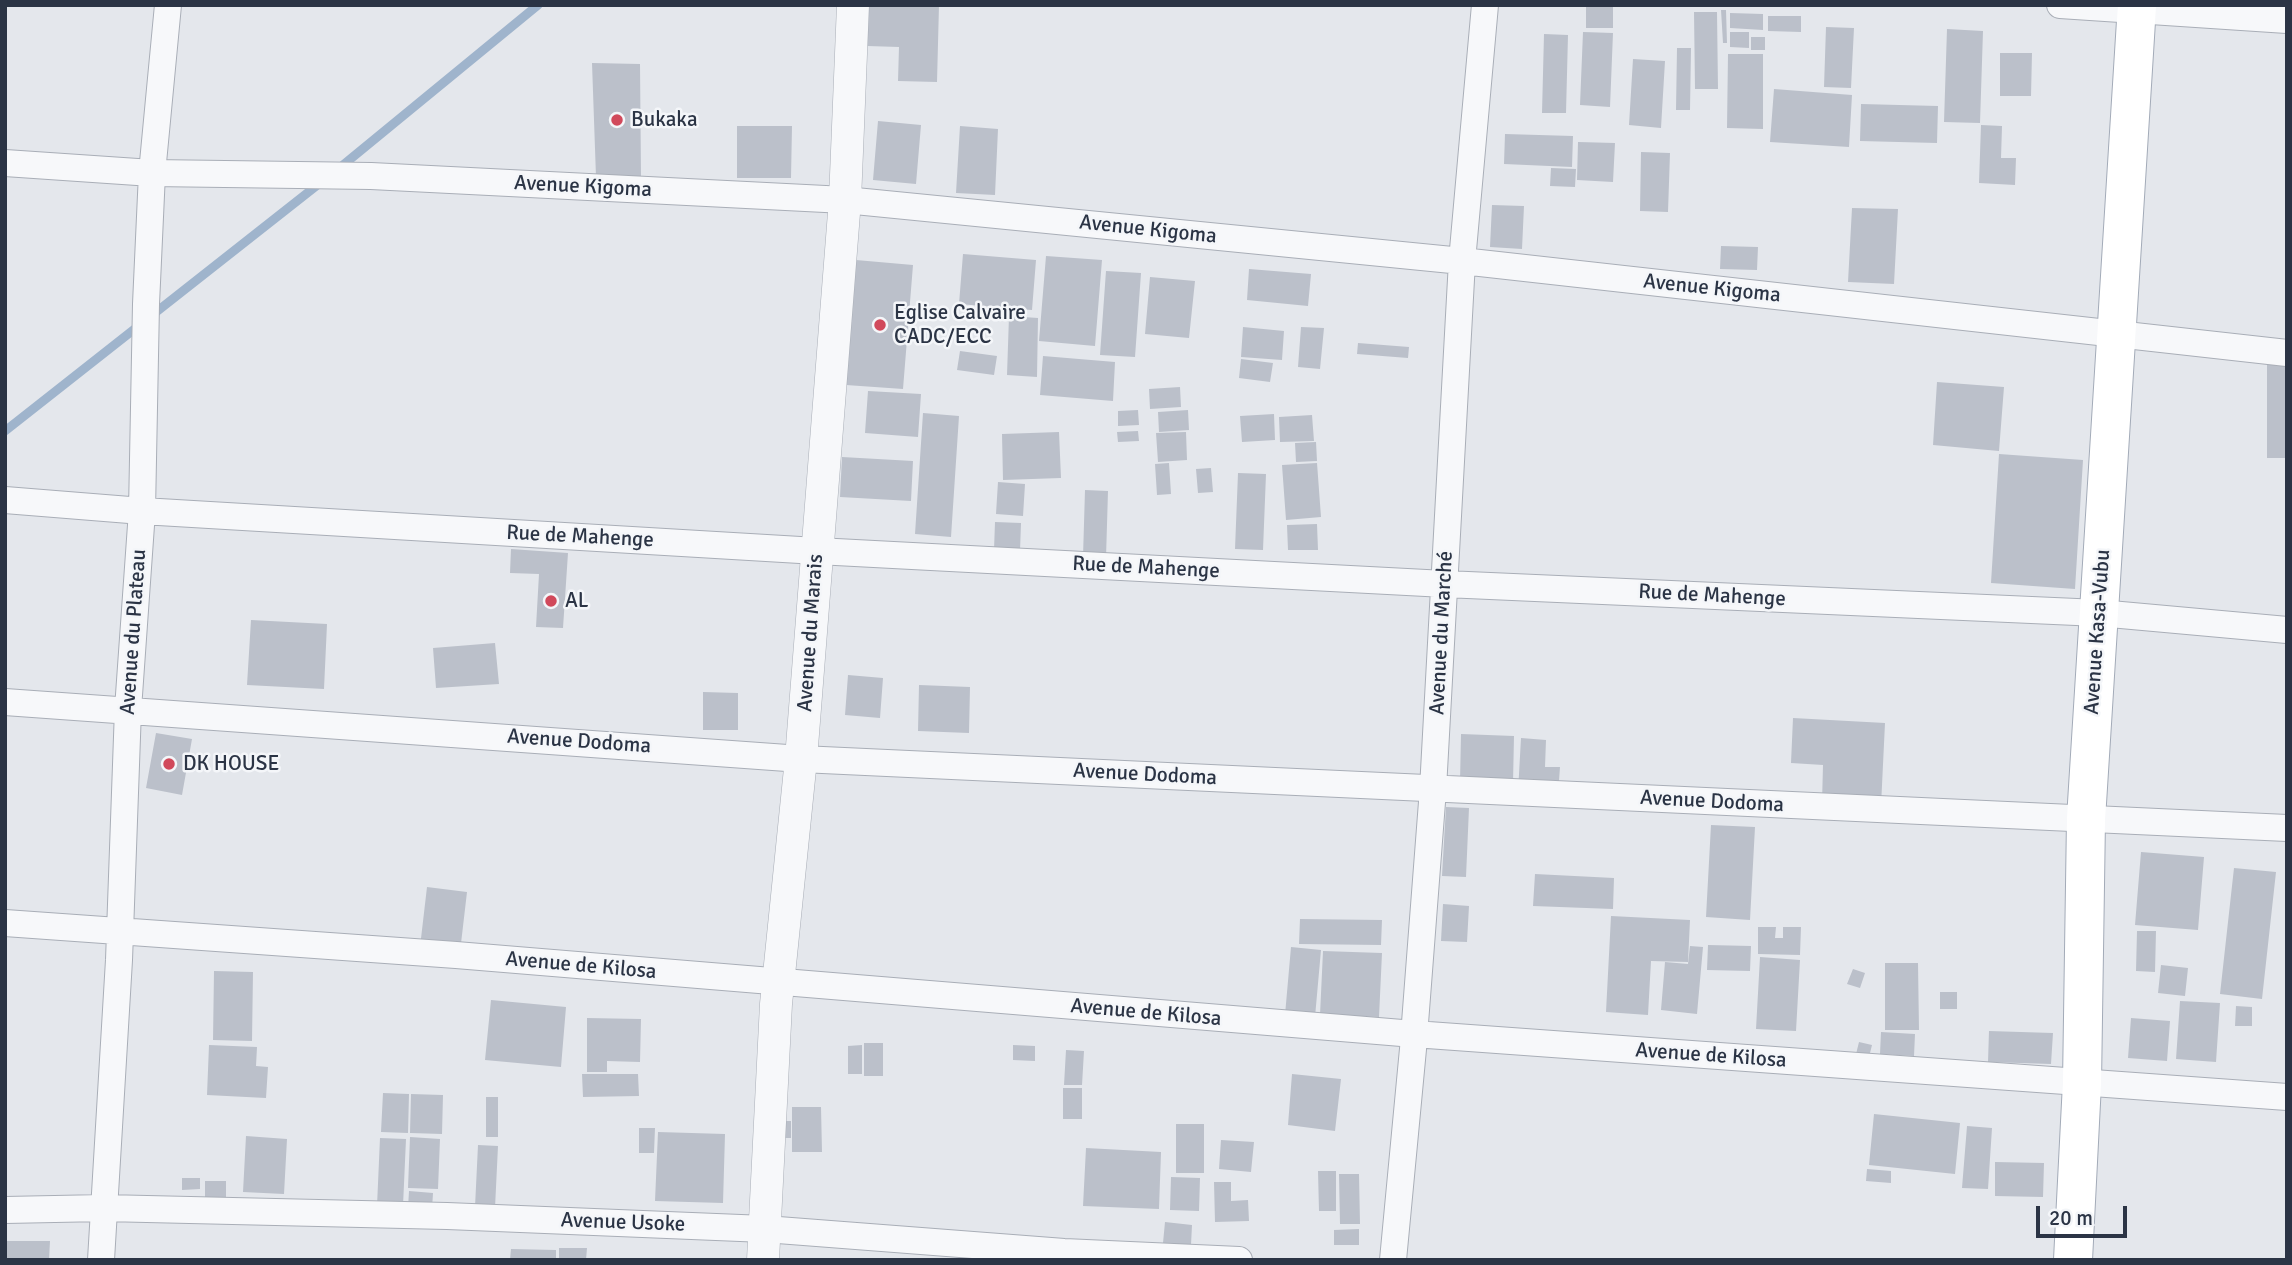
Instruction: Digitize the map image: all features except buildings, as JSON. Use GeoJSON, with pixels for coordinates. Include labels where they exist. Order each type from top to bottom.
{"type":"FeatureCollection","features":[{"type":"Feature","properties":{"kind":"main road","name":"Avenue Kasa-Vubu"},"geometry":{"type":"LineString","coordinates":[[2073,1260],[2082,1083],[2086,819],[2137,8]]}},
{"type":"Feature","properties":{"kind":"street","name":"Avenue du Plateau"},"geometry":{"type":"LineString","coordinates":[[101,1260],[120,932],[128,709],[142,511],[146,304],[152,173],[168,5]]}},
{"type":"Feature","properties":{"kind":"street","name":"Avenue du Marais"},"geometry":{"type":"LineString","coordinates":[[764,1244],[778,983],[802,759],[845,200],[853,5]]}},
{"type":"Feature","properties":{"kind":"street","name":"Avenue du Marché"},"geometry":{"type":"LineString","coordinates":[[1393,1260],[1433,789],[1462,261],[1485,5]]}},
{"type":"Feature","properties":{"kind":"street"},"geometry":{"type":"LineString","coordinates":[[2060,5],[2287,19]]}},
{"type":"Feature","properties":{"kind":"street","name":"Avenue Kigoma"},"geometry":{"type":"LineString","coordinates":[[5,163],[152,173],[371,176],[845,200],[1462,261],[2287,353]]}},
{"type":"Feature","properties":{"kind":"street","name":"Rue de Mahenge"},"geometry":{"type":"LineString","coordinates":[[5,500],[142,511],[817,551],[1445,584],[2099,613],[2287,630]]}},
{"type":"Feature","properties":{"kind":"street","name":"Avenue Dodoma"},"geometry":{"type":"LineString","coordinates":[[5,702],[802,759],[2287,828]]}},
{"type":"Feature","properties":{"kind":"street","name":"Avenue de Kilosa"},"geometry":{"type":"LineString","coordinates":[[5,923],[442,954],[1414,1034],[2287,1097]]}},
{"type":"Feature","properties":{"kind":"street","name":"Avenue Usoke"},"geometry":{"type":"LineString","coordinates":[[5,1210],[104,1208],[447,1216],[764,1244],[1064,1252],[1239,1260]]}},
{"type":"Feature","properties":{"kind":"waterway"},"geometry":{"type":"LineString","coordinates":[[337,170],[538,5]]}},
{"type":"Feature","properties":{"kind":"waterway"},"geometry":{"type":"LineString","coordinates":[[5,431],[320,183]]}},
{"type":"Feature","properties":{"kind":"place","name":"Bukaka"},"geometry":{"type":"Point","coordinates":[617,120]}},
{"type":"Feature","properties":{"kind":"place","name":"Eglise Calvaire CADC/ECC"},"geometry":{"type":"Point","coordinates":[880,325]}},
{"type":"Feature","properties":{"kind":"place","name":"AL"},"geometry":{"type":"Point","coordinates":[551,601]}},
{"type":"Feature","properties":{"kind":"place","name":"DK HOUSE"},"geometry":{"type":"Point","coordinates":[169,764]}}]}
